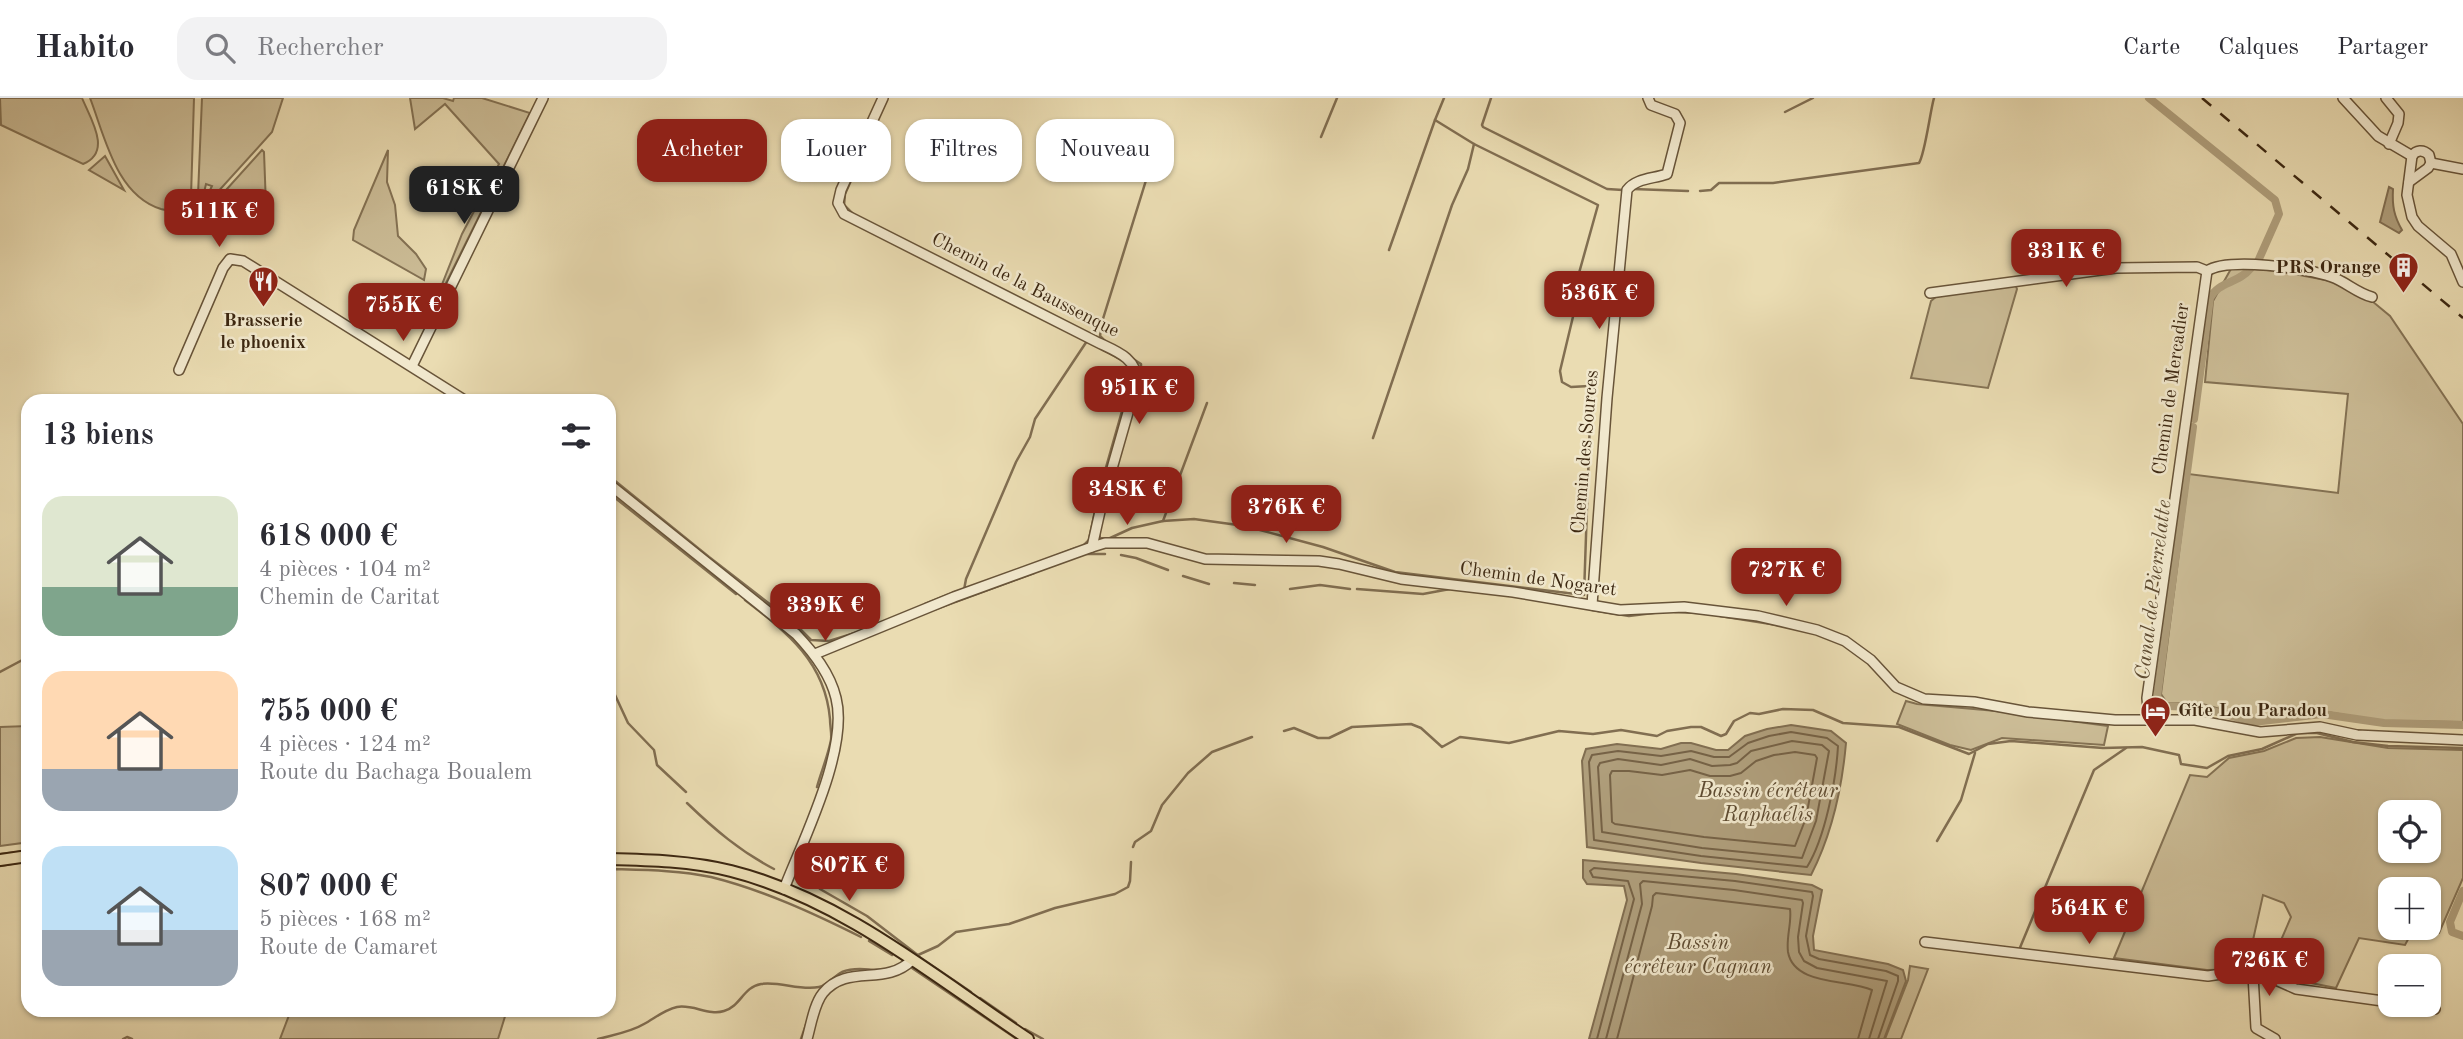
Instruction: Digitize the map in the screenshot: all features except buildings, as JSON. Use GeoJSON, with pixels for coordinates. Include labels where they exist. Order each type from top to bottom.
{"type":"FeatureCollection","features":[{"type":"Feature","properties":{"kind":"main road"},"geometry":{"type":"LineString","coordinates":[[0,860],[21,857]]}},
{"type":"Feature","properties":{"kind":"main road"},"geometry":{"type":"LineString","coordinates":[[616,859],[665,861],[713,867],[784,889],[845,919],[1028,1039]]}},
{"type":"Feature","properties":{"kind":"street"},"geometry":{"type":"LineString","coordinates":[[412,366],[542,98]]}},
{"type":"Feature","properties":{"kind":"street","name":"Chemin de la Baussenque"},"geometry":{"type":"LineString","coordinates":[[883,98],[841,190],[838,203],[844,214],[1130,359],[1137,373],[1092,547]]}},
{"type":"Feature","properties":{"kind":"street","name":"Chemin des Sources"},"geometry":{"type":"LineString","coordinates":[[1592,605],[1607,398],[1627,190],[1637,181],[1667,174],[1680,123],[1675,114],[1651,105],[1648,98]]}},
{"type":"Feature","properties":{"kind":"street"},"geometry":{"type":"LineString","coordinates":[[2343,98],[2371,130],[2412,160],[2417,170],[2423,171]]}},
{"type":"Feature","properties":{"kind":"street"},"geometry":{"type":"LineString","coordinates":[[2386,98],[2399,114],[2389,144]]}},
{"type":"Feature","properties":{"kind":"street"},"geometry":{"type":"LineString","coordinates":[[2431,163],[2430,157],[2424,151],[2417,152],[2412,160],[2407,195],[2412,217],[2418,226],[2451,254],[2463,282]]}},
{"type":"Feature","properties":{"kind":"street"},"geometry":{"type":"LineString","coordinates":[[2431,163],[2463,169]]}},
{"type":"Feature","properties":{"kind":"street"},"geometry":{"type":"LineString","coordinates":[[2408,184],[2431,163]]}},
{"type":"Feature","properties":{"kind":"street"},"geometry":{"type":"LineString","coordinates":[[179,370],[223,268],[230,259],[243,261],[455,394]]}},
{"type":"Feature","properties":{"kind":"street"},"geometry":{"type":"LineString","coordinates":[[1930,293],[2116,268],[2197,267],[2207,271],[2227,265],[2298,268],[2334,278],[2372,297]]}},
{"type":"Feature","properties":{"kind":"street","name":"Chemin de Mercadier"},"geometry":{"type":"LineString","coordinates":[[2149,720],[2147,698],[2207,271]]}},
{"type":"Feature","properties":{"kind":"street"},"geometry":{"type":"LineString","coordinates":[[616,490],[782,622],[815,654],[836,697],[838,730],[827,779],[784,889]]}},
{"type":"Feature","properties":{"kind":"street","name":"Chemin de Nogaret"},"geometry":{"type":"LineString","coordinates":[[815,654],[954,597],[1092,547],[1105,543],[1134,542],[1162,546],[1205,559],[1318,561],[1401,579],[1513,592],[1620,610],[1684,607],[1758,616],[1817,630],[1856,647],[1896,687],[1924,699],[1974,702],[2028,712],[2115,720],[2195,720],[2260,732],[2320,727],[2357,735],[2463,740]]}},
{"type":"Feature","properties":{"kind":"street"},"geometry":{"type":"LineString","coordinates":[[1925,942],[2208,976],[2228,973],[2269,977],[2296,989],[2378,1000]]}},
{"type":"Feature","properties":{"kind":"street"},"geometry":{"type":"LineString","coordinates":[[807,1039],[822,994],[832,985],[844,977],[882,976],[903,968],[903,955]]}},
{"type":"Feature","properties":{"kind":"street"},"geometry":{"type":"LineString","coordinates":[[2253,975],[2256,1028],[2275,1039]]}},
{"type":"Feature","properties":{"kind":"shaded area"},"geometry":{"type":"Polygon","coordinates":[[[0,98],[82,98],[97,134],[97,151],[92,159],[83,164],[1,125],[0,98]]]}},
{"type":"Feature","properties":{"kind":"shaded area"},"geometry":{"type":"Polygon","coordinates":[[[90,98],[194,98],[191,197],[187,208],[177,211],[161,209],[146,202],[133,191],[114,163],[90,98]]]}},
{"type":"Feature","properties":{"kind":"shaded area"},"geometry":{"type":"Polygon","coordinates":[[[202,98],[283,98],[272,132],[215,195],[204,202],[212,186],[206,184],[202,201],[198,195],[202,98]]]}},
{"type":"Feature","properties":{"kind":"shaded area"},"geometry":{"type":"Polygon","coordinates":[[[410,98],[443,98],[453,101],[454,98],[482,98],[530,113],[444,287],[441,287],[462,234],[499,164],[445,104],[415,129],[410,98]]]}},
{"type":"Feature","properties":{"kind":"shaded area"},"geometry":{"type":"Polygon","coordinates":[[[262,150],[266,206],[245,201],[226,190],[262,150]]]}},
{"type":"Feature","properties":{"kind":"shaded area"},"geometry":{"type":"Polygon","coordinates":[[[388,150],[387,182],[395,205],[398,236],[426,269],[424,280],[353,240],[354,230],[388,150]]]}},
{"type":"Feature","properties":{"kind":"shaded area"},"geometry":{"type":"Polygon","coordinates":[[[105,156],[124,190],[89,170],[105,156]]]}},
{"type":"Feature","properties":{"kind":"shaded area"},"geometry":{"type":"Polygon","coordinates":[[[2232,267],[2278,271],[2336,282],[2372,301],[2390,316],[2463,424],[2463,722],[2382,721],[2321,711],[2255,719],[2199,703],[2167,703],[2161,694],[2189,474],[2338,493],[2348,394],[2205,382],[2213,301],[2232,267]]]}},
{"type":"Feature","properties":{"kind":"shaded area"},"geometry":{"type":"Polygon","coordinates":[[[2015,284],[2017,289],[1988,388],[1911,378],[1931,301],[1937,296],[2015,284]]]}},
{"type":"Feature","properties":{"kind":"shaded area"},"geometry":{"type":"Polygon","coordinates":[[[1906,701],[2108,726],[2104,745],[2002,738],[1971,750],[1950,745],[1897,724],[1906,701]]]}},
{"type":"Feature","properties":{"kind":"shaded area"},"geometry":{"type":"Polygon","coordinates":[[[21,726],[21,843],[0,846],[0,727],[21,726]]]}},
{"type":"Feature","properties":{"kind":"shaded area"},"geometry":{"type":"Polygon","coordinates":[[[2320,737],[2388,748],[2463,750],[2463,878],[2441,928],[2441,877],[2378,877],[2378,940],[2408,940],[2405,945],[2359,938],[2336,988],[2286,978],[2272,972],[2278,947],[2291,917],[2284,903],[2263,895],[2253,940],[2257,969],[2207,970],[2114,958],[2190,775],[2207,777],[2229,758],[2264,751],[2296,738],[2320,737]]]}},
{"type":"Feature","properties":{"kind":"shaded area"},"geometry":{"type":"Polygon","coordinates":[[[1910,966],[1928,969],[1901,1039],[1885,1039],[1908,980],[1910,966]]]}},
{"type":"Feature","properties":{"kind":"shaded area"},"geometry":{"type":"Polygon","coordinates":[[[288,1017],[505,1017],[498,1039],[280,1039],[288,1017]]]}},
{"type":"Feature","properties":{"kind":"water"},"geometry":{"type":"Polygon","coordinates":[[[2389,187],[2393,189],[2394,211],[2402,230],[2399,233],[2380,222],[2389,187]]]}},
{"type":"Feature","properties":{"kind":"water","name":"Bassin écrêteur Raphaélis"},"geometry":{"type":"Polygon","coordinates":[[[1791,725],[1831,731],[1846,743],[1835,810],[1811,875],[1587,847],[1582,761],[1586,749],[1617,744],[1661,749],[1691,743],[1716,750],[1728,750],[1745,736],[1791,725]]]}},
{"type":"Feature","properties":{"kind":"water","name":"Bassin écrêteur Cagnan"},"geometry":{"type":"Polygon","coordinates":[[[1583,860],[1736,874],[1812,885],[1822,890],[1813,936],[1814,950],[1888,964],[1903,970],[1906,981],[1884,1039],[1589,1039],[1627,900],[1624,886],[1587,884],[1583,878],[1583,860]]]}},
{"type":"Feature","properties":{"kind":"waterway"},"geometry":{"type":"LineString","coordinates":[[1321,137],[1337,98]]}},
{"type":"Feature","properties":{"kind":"waterway"},"geometry":{"type":"LineString","coordinates":[[1389,250],[1444,98]]}},
{"type":"Feature","properties":{"kind":"waterway"},"geometry":{"type":"LineString","coordinates":[[1491,98],[1483,127],[1607,189],[1623,190]]}},
{"type":"Feature","properties":{"kind":"waterway"},"geometry":{"type":"LineString","coordinates":[[1785,112],[1813,98]]}},
{"type":"Feature","properties":{"kind":"waterway"},"geometry":{"type":"LineString","coordinates":[[1700,191],[1711,190],[1719,183],[1773,183],[1919,163],[1934,98]]}},
{"type":"Feature","properties":{"kind":"waterway","name":"Canal de Pierrelatte"},"geometry":{"type":"LineString","coordinates":[[2149,98],[2275,200],[2279,214],[2259,259]]}},
{"type":"Feature","properties":{"kind":"waterway"},"geometry":{"type":"LineString","coordinates":[[1163,521],[1194,519],[1245,526],[1323,547],[1395,572],[1584,595],[1591,389],[1589,386],[1571,387],[1562,382],[1560,371],[1577,300],[1574,291],[1598,205],[1474,144],[1435,120]]}},
{"type":"Feature","properties":{"kind":"waterway"},"geometry":{"type":"LineString","coordinates":[[1373,438],[1452,205],[1468,169],[1474,144]]}},
{"type":"Feature","properties":{"kind":"waterway"},"geometry":{"type":"LineString","coordinates":[[850,182],[844,205],[853,214]]}},
{"type":"Feature","properties":{"kind":"waterway"},"geometry":{"type":"LineString","coordinates":[[1106,342],[1100,336],[1102,322],[1145,182]]}},
{"type":"Feature","properties":{"kind":"waterway"},"geometry":{"type":"LineString","coordinates":[[1633,189],[1688,191]]}},
{"type":"Feature","properties":{"kind":"waterway","name":"Canal de Pierrelatte"},"geometry":{"type":"LineString","coordinates":[[2194,419],[2210,298],[2218,288],[2251,268]]}},
{"type":"Feature","properties":{"kind":"waterway"},"geometry":{"type":"LineString","coordinates":[[964,590],[966,579],[1016,462],[1030,437],[1035,419],[1087,341]]}},
{"type":"Feature","properties":{"kind":"waterway"},"geometry":{"type":"LineString","coordinates":[[1103,350],[1122,360]]}},
{"type":"Feature","properties":{"kind":"waterway"},"geometry":{"type":"LineString","coordinates":[[1130,357],[1141,364],[1141,376]]}},
{"type":"Feature","properties":{"kind":"waterway"},"geometry":{"type":"LineString","coordinates":[[1083,546],[1089,540],[1099,492],[1132,376]]}},
{"type":"Feature","properties":{"kind":"waterway"},"geometry":{"type":"LineString","coordinates":[[1099,534],[1100,538],[1108,539],[1132,528],[1163,521],[1207,403]]}},
{"type":"Feature","properties":{"kind":"waterway","name":"Canal de Pierrelatte"},"geometry":{"type":"LineString","coordinates":[[2193,427],[2157,697],[2166,706],[2199,707],[2253,722],[2322,714],[2384,723],[2463,725]]}},
{"type":"Feature","properties":{"kind":"waterway"},"geometry":{"type":"LineString","coordinates":[[616,482],[793,622],[811,640],[829,641],[858,632]]}},
{"type":"Feature","properties":{"kind":"waterway"},"geometry":{"type":"LineString","coordinates":[[616,499],[736,594]]}},
{"type":"Feature","properties":{"kind":"waterway"},"geometry":{"type":"LineString","coordinates":[[1050,558],[1076,548]]}},
{"type":"Feature","properties":{"kind":"waterway"},"geometry":{"type":"LineString","coordinates":[[1087,554],[1105,554]]}},
{"type":"Feature","properties":{"kind":"waterway"},"geometry":{"type":"LineString","coordinates":[[1121,555],[1168,570]]}},
{"type":"Feature","properties":{"kind":"waterway"},"geometry":{"type":"LineString","coordinates":[[936,609],[1034,573]]}},
{"type":"Feature","properties":{"kind":"waterway"},"geometry":{"type":"LineString","coordinates":[[1183,576],[1209,584]]}},
{"type":"Feature","properties":{"kind":"waterway"},"geometry":{"type":"LineString","coordinates":[[1234,583],[1255,585]]}},
{"type":"Feature","properties":{"kind":"waterway"},"geometry":{"type":"LineString","coordinates":[[1290,589],[1320,585],[1350,589]]}},
{"type":"Feature","properties":{"kind":"waterway"},"geometry":{"type":"LineString","coordinates":[[1357,589],[1423,594],[1450,589]]}},
{"type":"Feature","properties":{"kind":"waterway"},"geometry":{"type":"LineString","coordinates":[[925,604],[955,592]]}},
{"type":"Feature","properties":{"kind":"waterway"},"geometry":{"type":"LineString","coordinates":[[745,600],[776,624],[802,650],[821,681],[827,699],[831,738],[817,787]]}},
{"type":"Feature","properties":{"kind":"waterway"},"geometry":{"type":"LineString","coordinates":[[1592,610],[1629,616],[1661,612]]}},
{"type":"Feature","properties":{"kind":"waterway"},"geometry":{"type":"LineString","coordinates":[[1675,612],[1700,613]]}},
{"type":"Feature","properties":{"kind":"waterway"},"geometry":{"type":"LineString","coordinates":[[1720,616],[1783,626]]}},
{"type":"Feature","properties":{"kind":"waterway"},"geometry":{"type":"LineString","coordinates":[[0,672],[21,661]]}},
{"type":"Feature","properties":{"kind":"waterway"},"geometry":{"type":"LineString","coordinates":[[616,697],[628,723],[654,750],[657,765],[686,792]]}},
{"type":"Feature","properties":{"kind":"waterway"},"geometry":{"type":"LineString","coordinates":[[1284,731],[1294,728],[1318,738],[1329,738],[1352,727],[1411,724],[1421,728],[1442,747],[1460,737],[1509,743],[1559,731],[1593,734],[1621,730],[1657,736],[1667,731],[1701,727],[1721,736],[1726,734],[1734,721],[1750,713],[1783,709],[1813,710],[1843,723],[1899,727],[1969,754],[1988,744],[2011,741],[2103,748],[2142,747],[2179,755],[2181,764],[2207,768],[2228,756],[2262,749],[2298,733],[2317,733],[2353,742],[2388,746],[2463,748]]}},
{"type":"Feature","properties":{"kind":"waterway"},"geometry":{"type":"LineString","coordinates":[[1133,847],[1135,842],[1151,831],[1162,805],[1188,773],[1212,752],[1252,737]]}},
{"type":"Feature","properties":{"kind":"waterway"},"geometry":{"type":"LineString","coordinates":[[2019,950],[2094,770],[2126,748]]}},
{"type":"Feature","properties":{"kind":"waterway"},"geometry":{"type":"LineString","coordinates":[[1937,841],[1961,800],[1975,753]]}},
{"type":"Feature","properties":{"kind":"waterway"},"geometry":{"type":"LineString","coordinates":[[687,803],[728,839],[774,869]]}},
{"type":"Feature","properties":{"kind":"waterway"},"geometry":{"type":"LineString","coordinates":[[0,854],[21,852]]}},
{"type":"Feature","properties":{"kind":"waterway"},"geometry":{"type":"LineString","coordinates":[[0,866],[21,862]]}},
{"type":"Feature","properties":{"kind":"waterway"},"geometry":{"type":"LineString","coordinates":[[918,955],[938,946],[956,932],[1009,924],[1055,908],[1115,894],[1128,887],[1131,862]]}},
{"type":"Feature","properties":{"kind":"waterway"},"geometry":{"type":"LineString","coordinates":[[616,869],[711,877],[788,903],[861,937]]}},
{"type":"Feature","properties":{"kind":"waterway"},"geometry":{"type":"LineString","coordinates":[[808,873],[820,889],[867,916],[919,956]]}},
{"type":"Feature","properties":{"kind":"waterway","name":"Canal de Pierrelatte"},"geometry":{"type":"LineString","coordinates":[[2463,891],[2450,922],[2452,932],[2463,936]]}},
{"type":"Feature","properties":{"kind":"waterway"},"geometry":{"type":"LineString","coordinates":[[869,941],[892,955]]}},
{"type":"Feature","properties":{"kind":"waterway"},"geometry":{"type":"LineString","coordinates":[[1952,949],[1966,950]]}},
{"type":"Feature","properties":{"kind":"waterway"},"geometry":{"type":"LineString","coordinates":[[918,956],[971,992]]}},
{"type":"Feature","properties":{"kind":"waterway"},"geometry":{"type":"LineString","coordinates":[[912,968],[1017,1039]]}},
{"type":"Feature","properties":{"kind":"waterway"},"geometry":{"type":"LineString","coordinates":[[598,1039],[633,1029],[677,1007],[713,1012],[730,1009],[750,989],[761,984],[812,988],[822,986],[846,971],[879,971]]}},
{"type":"Feature","properties":{"kind":"waterway"},"geometry":{"type":"LineString","coordinates":[[980,998],[1016,1023]]}},
{"type":"Feature","properties":{"kind":"waterway"},"geometry":{"type":"LineString","coordinates":[[801,1039],[807,1022]]}},
{"type":"Feature","properties":{"kind":"waterway"},"geometry":{"type":"LineString","coordinates":[[1025,1029],[1043,1039]]}},
{"type":"Feature","properties":{"kind":"waterway"},"geometry":{"type":"LineString","coordinates":[[123,1039],[132,1039]]}},
{"type":"Feature","properties":{"kind":"railway"},"geometry":{"type":"LineString","coordinates":[[2202,98],[2463,318]]}},
{"type":"Feature","properties":{"kind":"place","name":"PRS Orange"},"geometry":{"type":"Point","coordinates":[2404,295]}},
{"type":"Feature","properties":{"kind":"place","name":"Brasserie le phoenix"},"geometry":{"type":"Point","coordinates":[263,309]}},
{"type":"Feature","properties":{"kind":"place","name":"Gîte Lou Paradou"},"geometry":{"type":"Point","coordinates":[2155,738]}}]}
